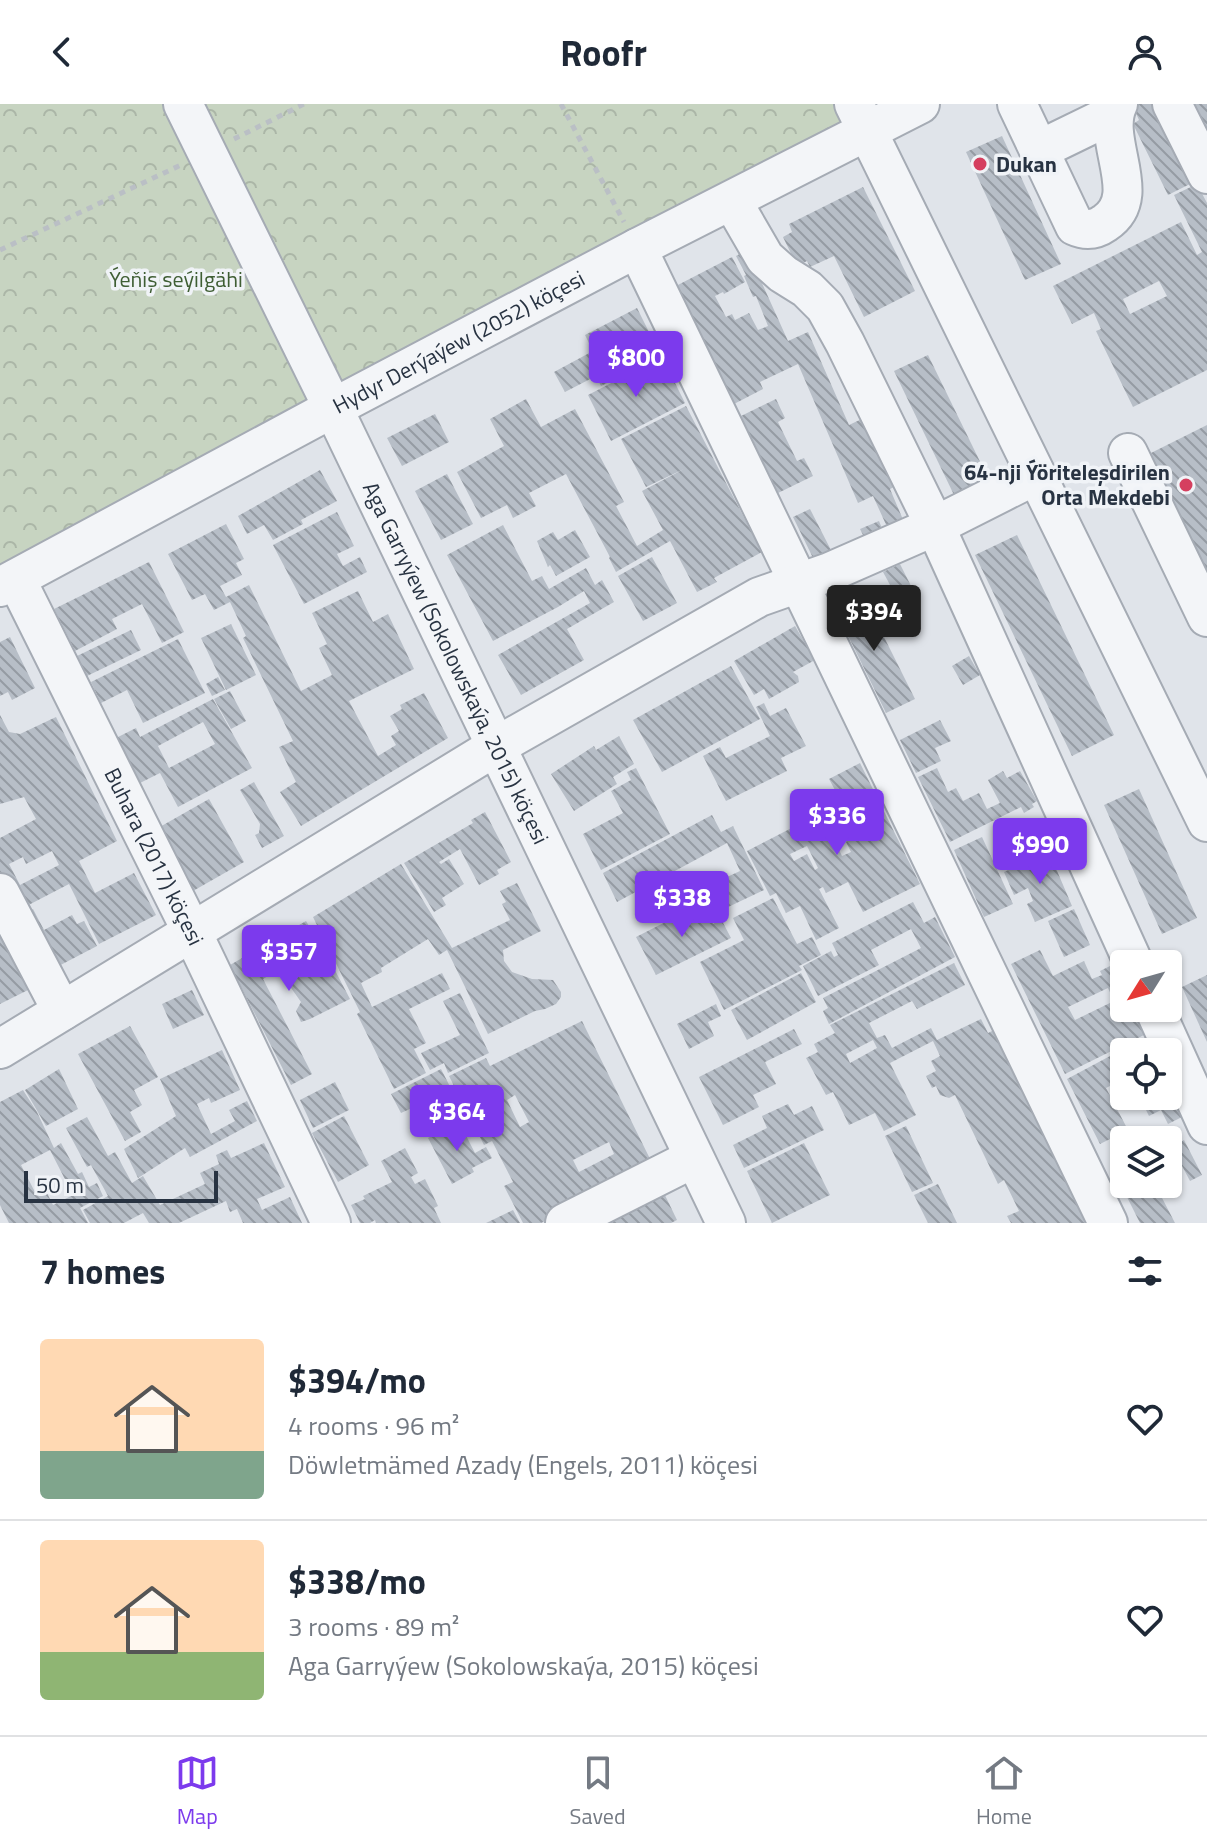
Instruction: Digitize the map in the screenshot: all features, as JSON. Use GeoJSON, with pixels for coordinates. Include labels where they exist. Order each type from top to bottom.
{"type":"FeatureCollection","features":[{"type":"Feature","properties":{"kind":"street","name":"Aga Garryýew (Sokolowskaýa, 2015) köçesi"},"geometry":{"type":"LineString","coordinates":[[183,104],[726,1223]]}},
{"type":"Feature","properties":{"kind":"street","name":"Hydyr Derýaýew (2052) köçesi"},"geometry":{"type":"LineString","coordinates":[[8,583],[333,408],[732,201],[861,118],[920,104]]}},
{"type":"Feature","properties":{"kind":"street"},"geometry":{"type":"LineString","coordinates":[[1017,104],[1075,226],[1084,230],[1108,221],[1120,206],[1123,190],[1113,133],[1116,109]]}},
{"type":"Feature","properties":{"kind":"street"},"geometry":{"type":"LineString","coordinates":[[1172,104],[1207,174]]}},
{"type":"Feature","properties":{"kind":"street"},"geometry":{"type":"LineString","coordinates":[[1039,150],[1116,109]]}},
{"type":"Feature","properties":{"kind":"street"},"geometry":{"type":"LineString","coordinates":[[861,118],[1036,475],[1194,764],[1207,822]]}},
{"type":"Feature","properties":{"kind":"street"},"geometry":{"type":"LineString","coordinates":[[732,201],[765,258],[807,289],[825,307],[845,343],[935,526],[1128,950]]}},
{"type":"Feature","properties":{"kind":"street"},"geometry":{"type":"LineString","coordinates":[[637,248],[1108,1223]]}},
{"type":"Feature","properties":{"kind":"street"},"geometry":{"type":"LineString","coordinates":[[1128,453],[1207,617]]}},
{"type":"Feature","properties":{"kind":"street"},"geometry":{"type":"LineString","coordinates":[[0,1049],[495,747],[759,597],[830,572],[935,526],[1036,475]]}},
{"type":"Feature","properties":{"kind":"street","name":"Buhara (2017) köçesi"},"geometry":{"type":"LineString","coordinates":[[8,583],[192,932],[331,1223]]}},
{"type":"Feature","properties":{"kind":"street"},"geometry":{"type":"LineString","coordinates":[[0,893],[62,1011]]}},
{"type":"Feature","properties":{"kind":"street"},"geometry":{"type":"LineString","coordinates":[[1160,1022],[1207,1125]]}},
{"type":"Feature","properties":{"kind":"street"},"geometry":{"type":"LineString","coordinates":[[565,1223],[694,1158]]}},
{"type":"Feature","properties":{"kind":"path"},"geometry":{"type":"LineString","coordinates":[[0,250],[304,104]]}},
{"type":"Feature","properties":{"kind":"path"},"geometry":{"type":"LineString","coordinates":[[561,104],[637,248]]}},
{"type":"Feature","properties":{"kind":"green space","name":"Ýeňiş seýilgähi"},"geometry":{"type":"Polygon","coordinates":[[[0,104],[841,104],[852,127],[0,568],[0,104]]]}},
{"type":"Feature","properties":{"kind":"building"},"geometry":{"type":"Polygon","coordinates":[[[1138,104],[1164,104],[1196,181],[1168,195],[1133,124],[1139,120],[1133,107],[1138,104]]]}},
{"type":"Feature","properties":{"kind":"building"},"geometry":{"type":"Polygon","coordinates":[[[1188,104],[1207,104],[1207,143],[1188,104]]]}},
{"type":"Feature","properties":{"kind":"building"},"geometry":{"type":"Polygon","coordinates":[[[1002,136],[1061,264],[1025,280],[966,152],[1002,136]]]}},
{"type":"Feature","properties":{"kind":"building"},"geometry":{"type":"Polygon","coordinates":[[[1197,184],[1207,203],[1207,370],[1133,407],[1096,331],[1101,329],[1094,313],[1072,324],[1053,286],[1181,222],[1197,255],[1202,252],[1174,195],[1197,184]],[[1159,281],[1123,299],[1130,314],[1167,296],[1159,281]]]}},
{"type":"Feature","properties":{"kind":"building"},"geometry":{"type":"Polygon","coordinates":[[[863,187],[915,291],[864,317],[834,256],[810,267],[807,261],[797,266],[783,237],[792,232],[789,224],[863,187]]]}},
{"type":"Feature","properties":{"kind":"building"},"geometry":{"type":"Polygon","coordinates":[[[747,250],[788,341],[808,332],[849,425],[868,416],[898,485],[890,489],[904,522],[888,529],[873,496],[858,503],[798,364],[760,382],[763,389],[734,404],[674,287],[732,257],[745,282],[715,296],[726,317],[732,314],[735,320],[749,313],[758,330],[768,326],[736,256],[747,250]]]}},
{"type":"Feature","properties":{"kind":"building"},"geometry":{"type":"Polygon","coordinates":[[[637,308],[661,356],[601,386],[596,376],[565,392],[554,372],[593,351],[585,335],[637,308]]]}},
{"type":"Feature","properties":{"kind":"building"},"geometry":{"type":"Polygon","coordinates":[[[928,355],[989,480],[955,497],[894,371],[928,355]]]}},
{"type":"Feature","properties":{"kind":"building"},"geometry":{"type":"Polygon","coordinates":[[[662,357],[685,403],[611,441],[588,395],[662,357]]]}},
{"type":"Feature","properties":{"kind":"building"},"geometry":{"type":"Polygon","coordinates":[[[526,399],[541,427],[575,409],[624,502],[616,506],[637,546],[663,530],[642,491],[684,469],[646,487],[621,439],[686,406],[762,552],[714,578],[717,582],[697,592],[670,541],[616,572],[566,474],[529,493],[536,506],[513,518],[507,505],[481,518],[457,472],[504,446],[490,419],[526,399]]]}},
{"type":"Feature","properties":{"kind":"building"},"geometry":{"type":"Polygon","coordinates":[[[776,399],[785,418],[778,422],[797,461],[804,458],[813,476],[778,493],[741,416],[776,399]]]}},
{"type":"Feature","properties":{"kind":"building"},"geometry":{"type":"Polygon","coordinates":[[[435,414],[449,442],[402,466],[387,438],[435,414]]]}},
{"type":"Feature","properties":{"kind":"building","name":"64-nji Ýöriteleşdirilen Orta Mekdebi"},"geometry":{"type":"Polygon","coordinates":[[[1207,425],[1207,577],[1149,454],[1207,425]]]}},
{"type":"Feature","properties":{"kind":"building"},"geometry":{"type":"Polygon","coordinates":[[[320,470],[337,501],[301,520],[303,524],[273,540],[264,525],[247,534],[238,516],[320,470]]]}},
{"type":"Feature","properties":{"kind":"building"},"geometry":{"type":"Polygon","coordinates":[[[447,474],[473,524],[441,540],[415,491],[447,474]]]}},
{"type":"Feature","properties":{"kind":"building"},"geometry":{"type":"Polygon","coordinates":[[[810,509],[833,554],[815,562],[793,517],[810,509]]]}},
{"type":"Feature","properties":{"kind":"building"},"geometry":{"type":"Polygon","coordinates":[[[337,512],[354,546],[337,554],[343,566],[360,557],[367,572],[304,604],[273,545],[337,512]]]}},
{"type":"Feature","properties":{"kind":"building"},"geometry":{"type":"Polygon","coordinates":[[[879,521],[883,531],[865,539],[860,529],[879,521]]]}},
{"type":"Feature","properties":{"kind":"building"},"geometry":{"type":"Polygon","coordinates":[[[226,524],[244,559],[236,563],[242,575],[220,586],[226,597],[249,585],[301,691],[332,675],[319,648],[327,644],[312,613],[358,591],[373,622],[388,614],[414,669],[349,701],[378,756],[396,745],[391,736],[399,731],[390,716],[402,709],[400,705],[424,693],[448,738],[301,826],[280,792],[296,782],[279,747],[293,741],[243,638],[246,636],[230,602],[214,610],[205,594],[192,600],[168,554],[226,524]]]}},
{"type":"Feature","properties":{"kind":"building"},"geometry":{"type":"Polygon","coordinates":[[[503,525],[532,581],[542,576],[549,589],[586,568],[595,585],[602,580],[614,602],[567,629],[584,660],[521,695],[498,655],[590,603],[584,591],[493,641],[447,555],[503,525]]]}},
{"type":"Feature","properties":{"kind":"building"},"geometry":{"type":"Polygon","coordinates":[[[575,530],[590,557],[556,576],[550,565],[548,567],[537,541],[553,532],[558,540],[575,530]]]}},
{"type":"Feature","properties":{"kind":"building"},"geometry":{"type":"Polygon","coordinates":[[[1017,535],[1114,735],[1072,756],[975,555],[1017,535]]]}},
{"type":"Feature","properties":{"kind":"building"},"geometry":{"type":"Polygon","coordinates":[[[652,557],[677,603],[643,621],[618,576],[652,557]]]}},
{"type":"Feature","properties":{"kind":"building"},"geometry":{"type":"Polygon","coordinates":[[[149,562],[184,632],[162,643],[142,604],[112,619],[117,629],[75,651],[54,609],[149,562]]]}},
{"type":"Feature","properties":{"kind":"building"},"geometry":{"type":"Polygon","coordinates":[[[900,564],[911,586],[895,594],[883,572],[900,564]]]}},
{"type":"Feature","properties":{"kind":"building"},"geometry":{"type":"Polygon","coordinates":[[[860,587],[863,594],[854,598],[865,621],[874,617],[915,699],[886,713],[831,601],[860,587]]]}},
{"type":"Feature","properties":{"kind":"building"},"geometry":{"type":"Polygon","coordinates":[[[904,593],[910,626],[890,630],[884,597],[904,593]]]}},
{"type":"Feature","properties":{"kind":"building"},"geometry":{"type":"Polygon","coordinates":[[[231,624],[256,675],[226,690],[201,638],[231,624]]]}},
{"type":"Feature","properties":{"kind":"building"},"geometry":{"type":"Polygon","coordinates":[[[795,626],[815,660],[793,672],[799,682],[769,699],[764,689],[754,695],[734,661],[795,626]]]}},
{"type":"Feature","properties":{"kind":"building"},"geometry":{"type":"Polygon","coordinates":[[[131,630],[141,650],[87,676],[77,656],[131,630]]]}},
{"type":"Feature","properties":{"kind":"building"},"geometry":{"type":"Polygon","coordinates":[[[10,637],[35,688],[12,700],[8,692],[0,696],[0,642],[10,637]]]}},
{"type":"Feature","properties":{"kind":"building"},"geometry":{"type":"Polygon","coordinates":[[[178,639],[205,693],[143,723],[127,690],[101,703],[91,682],[178,639]]]}},
{"type":"Feature","properties":{"kind":"building"},"geometry":{"type":"Polygon","coordinates":[[[969,656],[980,675],[963,685],[952,666],[969,656]]]}},
{"type":"Feature","properties":{"kind":"building"},"geometry":{"type":"Polygon","coordinates":[[[731,666],[760,719],[662,772],[633,720],[731,666]]]}},
{"type":"Feature","properties":{"kind":"building"},"geometry":{"type":"Polygon","coordinates":[[[218,677],[225,690],[212,696],[206,684],[218,677]]]}},
{"type":"Feature","properties":{"kind":"building"},"geometry":{"type":"Polygon","coordinates":[[[230,691],[246,721],[231,729],[214,699],[230,691]]]}},
{"type":"Feature","properties":{"kind":"building"},"geometry":{"type":"Polygon","coordinates":[[[213,699],[252,768],[178,807],[160,773],[140,783],[116,738],[136,728],[140,737],[213,699]],[[203,722],[158,746],[169,768],[215,744],[203,722]]]}},
{"type":"Feature","properties":{"kind":"building"},"geometry":{"type":"Polygon","coordinates":[[[764,703],[770,716],[786,708],[806,746],[781,758],[787,771],[726,801],[703,756],[720,747],[726,758],[770,736],[756,707],[764,703]]]}},
{"type":"Feature","properties":{"kind":"building"},"geometry":{"type":"Polygon","coordinates":[[[0,715],[9,732],[20,734],[56,717],[117,841],[79,861],[95,893],[134,873],[156,915],[99,944],[69,884],[19,910],[0,873],[0,838],[36,819],[24,797],[0,804],[0,715]],[[52,851],[26,864],[23,857],[9,864],[20,885],[59,865],[52,851]]]}},
{"type":"Feature","properties":{"kind":"building"},"geometry":{"type":"Polygon","coordinates":[[[940,720],[951,741],[935,748],[941,761],[916,773],[900,740],[940,720]]]}},
{"type":"Feature","properties":{"kind":"building"},"geometry":{"type":"Polygon","coordinates":[[[619,736],[634,764],[613,777],[617,784],[574,811],[551,774],[594,746],[596,750],[619,736]]]}},
{"type":"Feature","properties":{"kind":"building"},"geometry":{"type":"Polygon","coordinates":[[[860,763],[920,884],[863,912],[848,882],[826,893],[823,887],[819,889],[839,928],[816,940],[800,906],[786,913],[776,893],[770,896],[747,851],[813,817],[821,832],[828,828],[842,856],[851,852],[846,842],[850,839],[840,820],[827,826],[821,814],[842,803],[829,779],[860,763]],[[807,846],[790,854],[794,861],[807,854],[815,870],[818,868],[807,846]]]}},
{"type":"Feature","properties":{"kind":"building"},"geometry":{"type":"Polygon","coordinates":[[[636,768],[670,834],[601,870],[583,834],[623,813],[611,791],[631,780],[627,772],[636,768]]]}},
{"type":"Feature","properties":{"kind":"building"},"geometry":{"type":"Polygon","coordinates":[[[937,768],[948,792],[956,788],[963,801],[979,793],[987,809],[1000,803],[988,780],[1003,771],[1007,778],[1020,771],[1037,801],[1024,813],[1021,807],[950,842],[918,777],[937,768]]]}},
{"type":"Feature","properties":{"kind":"building"},"geometry":{"type":"Polygon","coordinates":[[[254,782],[284,836],[262,848],[255,835],[259,833],[260,824],[240,790],[254,782]]]}},
{"type":"Feature","properties":{"kind":"building"},"geometry":{"type":"Polygon","coordinates":[[[1139,789],[1197,918],[1162,934],[1104,805],[1139,789]]]}},
{"type":"Feature","properties":{"kind":"building"},"geometry":{"type":"Polygon","coordinates":[[[209,799],[244,862],[193,891],[158,828],[209,799]]]}},
{"type":"Feature","properties":{"kind":"building"},"geometry":{"type":"Polygon","coordinates":[[[485,812],[511,862],[497,870],[499,874],[479,885],[460,849],[439,862],[441,864],[449,859],[464,884],[442,898],[446,905],[434,912],[404,863],[473,823],[471,820],[485,812]]]}},
{"type":"Feature","properties":{"kind":"building"},"geometry":{"type":"Polygon","coordinates":[[[712,815],[721,832],[733,826],[764,890],[726,908],[714,883],[740,871],[727,843],[617,902],[603,873],[712,815]]]}},
{"type":"Feature","properties":{"kind":"building"},"geometry":{"type":"Polygon","coordinates":[[[982,837],[1013,904],[984,917],[954,850],[982,837]]]}},
{"type":"Feature","properties":{"kind":"building"},"geometry":{"type":"Polygon","coordinates":[[[1049,852],[1072,906],[1035,922],[1027,904],[1033,901],[1028,888],[1014,895],[1004,872],[1049,852]]]}},
{"type":"Feature","properties":{"kind":"building"},"geometry":{"type":"Polygon","coordinates":[[[401,864],[452,948],[510,920],[500,891],[517,883],[541,931],[503,950],[504,961],[512,972],[532,979],[553,980],[561,997],[556,1004],[488,1034],[447,950],[439,955],[428,939],[361,983],[372,1007],[442,973],[450,989],[409,1009],[426,1043],[414,1049],[426,1073],[394,1089],[313,917],[401,864]]]}},
{"type":"Feature","properties":{"kind":"building"},"geometry":{"type":"Polygon","coordinates":[[[773,898],[797,944],[812,937],[821,955],[799,966],[802,970],[724,1010],[700,962],[744,940],[733,918],[773,898]]]}},
{"type":"Feature","properties":{"kind":"building"},"geometry":{"type":"Polygon","coordinates":[[[913,902],[924,923],[935,917],[955,957],[829,1024],[823,1011],[828,1008],[823,998],[921,948],[911,929],[871,950],[879,965],[818,996],[803,966],[831,951],[834,957],[838,955],[832,943],[913,902]]]}},
{"type":"Feature","properties":{"kind":"building"},"geometry":{"type":"Polygon","coordinates":[[[703,903],[713,924],[721,919],[731,938],[656,975],[636,937],[703,903]]]}},
{"type":"Feature","properties":{"kind":"building"},"geometry":{"type":"Polygon","coordinates":[[[33,909],[44,930],[72,915],[77,924],[84,921],[97,946],[51,970],[22,914],[33,909]]]}},
{"type":"Feature","properties":{"kind":"building"},"geometry":{"type":"Polygon","coordinates":[[[1074,909],[1090,945],[1064,957],[1048,921],[1074,909]]]}},
{"type":"Feature","properties":{"kind":"building"},"geometry":{"type":"Polygon","coordinates":[[[0,916],[36,986],[0,1004],[0,916]]]}},
{"type":"Feature","properties":{"kind":"building"},"geometry":{"type":"Polygon","coordinates":[[[306,921],[316,938],[313,939],[321,956],[328,957],[350,999],[301,1022],[296,1011],[301,1002],[289,985],[296,973],[313,974],[309,967],[313,961],[304,945],[279,959],[283,967],[263,979],[312,1074],[291,1085],[230,965],[306,921]]]}},
{"type":"Feature","properties":{"kind":"building"},"geometry":{"type":"Polygon","coordinates":[[[1040,950],[1053,976],[1084,961],[1092,979],[1102,975],[1100,971],[1110,966],[1110,992],[1108,988],[1068,1007],[1075,1020],[1110,1003],[1110,1022],[1140,1022],[1146,1034],[1138,1038],[1110,1038],[1110,1052],[1065,1074],[1011,964],[1040,950]]]}},
{"type":"Feature","properties":{"kind":"building"},"geometry":{"type":"Polygon","coordinates":[[[954,963],[965,985],[917,1009],[912,1001],[869,1023],[877,1038],[885,1035],[892,1048],[931,1028],[937,1040],[981,1019],[988,1033],[994,1030],[1088,1223],[1011,1223],[1007,1216],[1019,1211],[1004,1180],[998,1184],[955,1095],[949,1098],[940,1095],[926,1076],[936,1071],[931,1061],[940,1056],[933,1041],[890,1063],[916,1115],[884,1131],[875,1113],[849,1125],[833,1092],[826,1095],[806,1058],[818,1052],[814,1044],[835,1033],[830,1025],[954,963]],[[873,1040],[846,1054],[850,1063],[877,1048],[873,1040]]]}},
{"type":"Feature","properties":{"kind":"building"},"geometry":{"type":"Polygon","coordinates":[[[801,973],[816,1002],[747,1040],[731,1010],[801,973]]]}},
{"type":"Feature","properties":{"kind":"building"},"geometry":{"type":"Polygon","coordinates":[[[1207,975],[1207,1042],[1182,987],[1207,975]]]}},
{"type":"Feature","properties":{"kind":"building"},"geometry":{"type":"Polygon","coordinates":[[[192,990],[204,1015],[173,1029],[162,1004],[192,990]]]}},
{"type":"Feature","properties":{"kind":"building"},"geometry":{"type":"Polygon","coordinates":[[[460,993],[489,1053],[448,1073],[444,1063],[430,1070],[421,1053],[460,1035],[443,1001],[460,993]]]}},
{"type":"Feature","properties":{"kind":"building"},"geometry":{"type":"Polygon","coordinates":[[[716,1004],[721,1016],[708,1022],[714,1036],[689,1049],[677,1024],[716,1004]]]}},
{"type":"Feature","properties":{"kind":"building"},"geometry":{"type":"Polygon","coordinates":[[[582,1021],[654,1167],[541,1223],[523,1223],[504,1186],[513,1182],[492,1141],[484,1145],[449,1076],[486,1058],[490,1066],[582,1021]],[[515,1095],[507,1100],[520,1127],[529,1122],[515,1095]],[[609,1142],[573,1160],[579,1172],[614,1154],[609,1142]]]}},
{"type":"Feature","properties":{"kind":"building"},"geometry":{"type":"Polygon","coordinates":[[[130,1026],[158,1077],[134,1090],[142,1105],[130,1112],[141,1132],[125,1141],[78,1054],[130,1026]]]}},
{"type":"Feature","properties":{"kind":"building"},"geometry":{"type":"Polygon","coordinates":[[[794,1029],[802,1044],[765,1062],[776,1084],[753,1095],[759,1107],[723,1125],[699,1077],[794,1029]]]}},
{"type":"Feature","properties":{"kind":"building"},"geometry":{"type":"Polygon","coordinates":[[[222,1050],[240,1090],[211,1103],[209,1098],[197,1104],[211,1134],[235,1121],[229,1110],[247,1101],[257,1121],[190,1157],[185,1148],[138,1178],[124,1149],[176,1116],[160,1079],[222,1050]]]}},
{"type":"Feature","properties":{"kind":"building"},"geometry":{"type":"Polygon","coordinates":[[[1110,1056],[1110,1086],[1106,1088],[1110,1096],[1110,1110],[1118,1110],[1126,1126],[1110,1126],[1110,1139],[1100,1144],[1067,1079],[1110,1056]]]}},
{"type":"Feature","properties":{"kind":"building"},"geometry":{"type":"Polygon","coordinates":[[[59,1069],[78,1109],[46,1126],[25,1090],[59,1069]]]}},
{"type":"Feature","properties":{"kind":"building"},"geometry":{"type":"Polygon","coordinates":[[[441,1069],[464,1114],[425,1134],[412,1108],[401,1113],[391,1094],[441,1069]]]}},
{"type":"Feature","properties":{"kind":"building"},"geometry":{"type":"Polygon","coordinates":[[[335,1082],[349,1110],[313,1128],[300,1100],[335,1082]]]}},
{"type":"Feature","properties":{"kind":"building"},"geometry":{"type":"Polygon","coordinates":[[[23,1090],[54,1148],[61,1143],[89,1187],[97,1183],[103,1196],[80,1208],[88,1223],[9,1223],[0,1205],[0,1102],[23,1090]],[[50,1150],[21,1165],[36,1194],[45,1189],[53,1205],[73,1195],[50,1150]]]}},
{"type":"Feature","properties":{"kind":"building"},"geometry":{"type":"Polygon","coordinates":[[[788,1104],[794,1115],[812,1106],[824,1130],[744,1168],[733,1145],[767,1128],[762,1116],[788,1104]]]}},
{"type":"Feature","properties":{"kind":"building"},"geometry":{"type":"Polygon","coordinates":[[[1146,1110],[1161,1110],[1149,1116],[1146,1110]]]}},
{"type":"Feature","properties":{"kind":"building"},"geometry":{"type":"Polygon","coordinates":[[[1161,1110],[1178,1110],[1182,1117],[1168,1124],[1161,1110]]]}},
{"type":"Feature","properties":{"kind":"building"},"geometry":{"type":"Polygon","coordinates":[[[344,1116],[369,1165],[338,1182],[312,1133],[344,1116]]]}},
{"type":"Feature","properties":{"kind":"building"},"geometry":{"type":"Polygon","coordinates":[[[87,1117],[108,1156],[115,1152],[132,1183],[143,1176],[160,1205],[205,1184],[200,1173],[219,1164],[216,1155],[227,1150],[231,1158],[264,1143],[285,1187],[257,1199],[262,1210],[290,1197],[302,1223],[243,1223],[237,1209],[230,1212],[226,1201],[179,1223],[149,1223],[143,1213],[124,1223],[90,1223],[83,1210],[108,1196],[91,1165],[87,1167],[66,1128],[87,1117]]]}},
{"type":"Feature","properties":{"kind":"building"},"geometry":{"type":"Polygon","coordinates":[[[459,1122],[475,1153],[486,1147],[492,1158],[472,1168],[474,1172],[452,1184],[428,1138],[459,1122]]]}},
{"type":"Feature","properties":{"kind":"building"},"geometry":{"type":"Polygon","coordinates":[[[906,1126],[933,1183],[912,1192],[885,1136],[906,1126]]]}},
{"type":"Feature","properties":{"kind":"building"},"geometry":{"type":"Polygon","coordinates":[[[1182,1141],[1202,1175],[1190,1181],[1182,1166],[1182,1141]]]}},
{"type":"Feature","properties":{"kind":"building"},"geometry":{"type":"Polygon","coordinates":[[[804,1143],[830,1195],[772,1223],[747,1171],[804,1143]]]}},
{"type":"Feature","properties":{"kind":"building"},"geometry":{"type":"Polygon","coordinates":[[[405,1148],[418,1173],[411,1177],[415,1184],[425,1179],[438,1206],[434,1208],[441,1223],[376,1223],[375,1220],[360,1223],[351,1205],[392,1182],[381,1161],[405,1148]]]}},
{"type":"Feature","properties":{"kind":"building"},"geometry":{"type":"Polygon","coordinates":[[[938,1184],[957,1223],[928,1223],[914,1195],[938,1184]]]}},
{"type":"Feature","properties":{"kind":"building"},"geometry":{"type":"Polygon","coordinates":[[[661,1187],[677,1220],[671,1223],[586,1223],[661,1187]]]}},
{"type":"Feature","properties":{"kind":"building"},"geometry":{"type":"Polygon","coordinates":[[[1128,1198],[1162,1198],[1175,1223],[1140,1223],[1128,1198]]]}},
{"type":"Feature","properties":{"kind":"building"},"geometry":{"type":"Polygon","coordinates":[[[513,1210],[520,1223],[486,1223],[513,1210]]]}},
{"type":"Feature","properties":{"kind":"place","name":"Dukan"},"geometry":{"type":"Point","coordinates":[980,164]}},
{"type":"Feature","properties":{"kind":"place","name":"64-nji Ýöriteleşdirilen Orta Mekdebi"},"geometry":{"type":"Point","coordinates":[1186,485]}}]}
